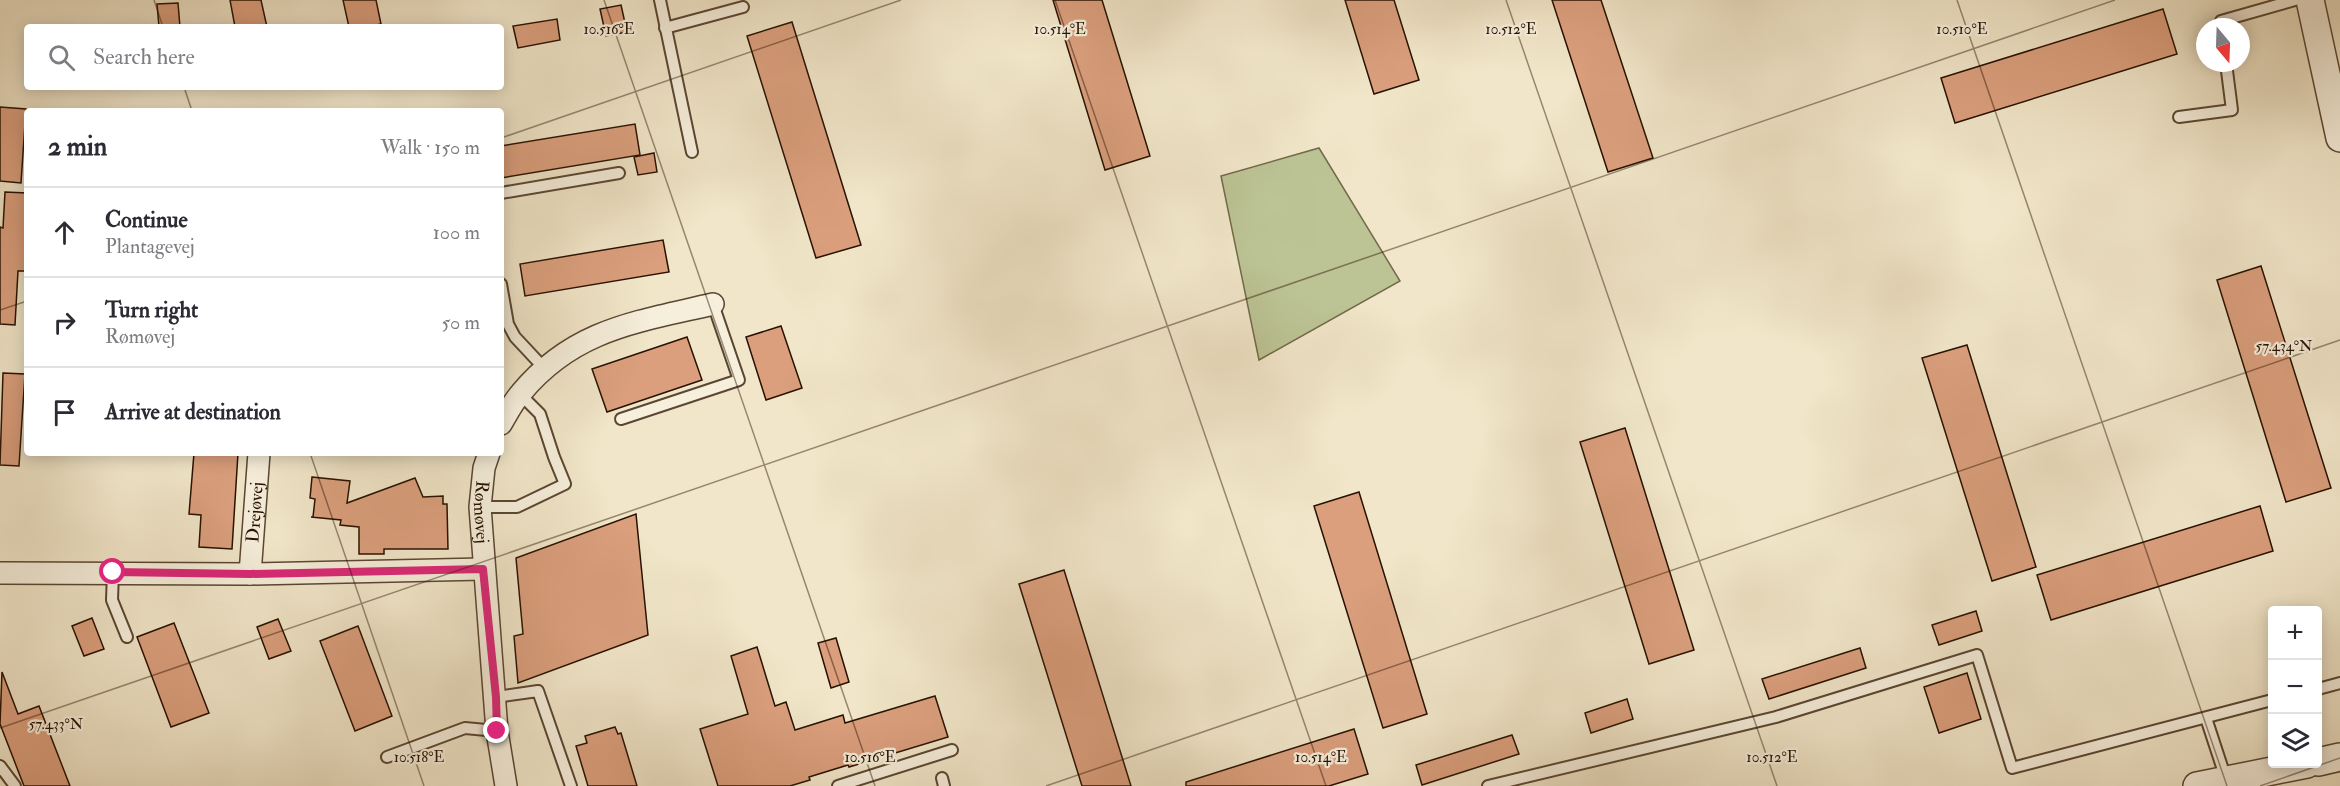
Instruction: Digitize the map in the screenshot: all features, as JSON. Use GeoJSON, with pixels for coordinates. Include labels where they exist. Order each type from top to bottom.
{"type":"FeatureCollection","features":[{"type":"Feature","properties":{"kind":"street"},"geometry":{"type":"LineString","coordinates":[[2310,0],[2340,138]]}},
{"type":"Feature","properties":{"kind":"street"},"geometry":{"type":"LineString","coordinates":[[504,419],[520,394],[544,368],[578,343],[614,327],[713,304]]}},
{"type":"Feature","properties":{"kind":"street","name":"Drejøvej"},"geometry":{"type":"LineString","coordinates":[[250,574],[259,456]]}},
{"type":"Feature","properties":{"kind":"street","name":"Rømøvej"},"geometry":{"type":"LineString","coordinates":[[488,456],[484,468],[480,507],[483,569],[496,697],[497,731],[506,786]]}},
{"type":"Feature","properties":{"kind":"street"},"geometry":{"type":"LineString","coordinates":[[0,573],[250,574],[483,569]]}},
{"type":"Feature","properties":{"kind":"street"},"geometry":{"type":"LineString","coordinates":[[2322,761],[2340,757]]}},
{"type":"Feature","properties":{"kind":"street"},"geometry":{"type":"LineString","coordinates":[[2197,786],[2285,768]]}},
{"type":"Feature","properties":{"kind":"lane"},"geometry":{"type":"LineString","coordinates":[[660,0],[692,153]]}},
{"type":"Feature","properties":{"kind":"lane"},"geometry":{"type":"LineString","coordinates":[[2232,18],[2295,0]]}},
{"type":"Feature","properties":{"kind":"lane"},"geometry":{"type":"LineString","coordinates":[[665,28],[743,7]]}},
{"type":"Feature","properties":{"kind":"lane"},"geometry":{"type":"LineString","coordinates":[[2179,117],[2232,110],[2227,72]]}},
{"type":"Feature","properties":{"kind":"lane"},"geometry":{"type":"LineString","coordinates":[[504,192],[619,173]]}},
{"type":"Feature","properties":{"kind":"lane"},"geometry":{"type":"LineString","coordinates":[[504,301],[508,324],[515,337],[544,368]]}},
{"type":"Feature","properties":{"kind":"lane"},"geometry":{"type":"LineString","coordinates":[[621,419],[739,380],[713,304]]}},
{"type":"Feature","properties":{"kind":"lane"},"geometry":{"type":"LineString","coordinates":[[480,507],[517,507],[565,484],[540,414],[520,394]]}},
{"type":"Feature","properties":{"kind":"lane"},"geometry":{"type":"LineString","coordinates":[[113,572],[112,600],[127,638]]}},
{"type":"Feature","properties":{"kind":"lane"},"geometry":{"type":"LineString","coordinates":[[1488,786],[1776,717],[1977,655],[2012,768],[2268,701]]}},
{"type":"Feature","properties":{"kind":"lane"},"geometry":{"type":"LineString","coordinates":[[2322,688],[2340,683]]}},
{"type":"Feature","properties":{"kind":"lane"},"geometry":{"type":"LineString","coordinates":[[496,697],[538,691],[571,786]]}},
{"type":"Feature","properties":{"kind":"lane"},"geometry":{"type":"LineString","coordinates":[[2206,718],[2226,779]]}},
{"type":"Feature","properties":{"kind":"lane"},"geometry":{"type":"LineString","coordinates":[[387,758],[465,728],[497,731]]}},
{"type":"Feature","properties":{"kind":"lane"},"geometry":{"type":"LineString","coordinates":[[838,786],[952,750]]}},
{"type":"Feature","properties":{"kind":"lane"},"geometry":{"type":"LineString","coordinates":[[0,766],[15,786]]}},
{"type":"Feature","properties":{"kind":"green space"},"geometry":{"type":"Polygon","coordinates":[[[1319,148],[1400,281],[1259,360],[1221,176],[1319,148]]]}},
{"type":"Feature","properties":{"kind":"building"},"geometry":{"type":"Polygon","coordinates":[[[230,0],[261,0],[266,24],[234,24],[230,0]]]}},
{"type":"Feature","properties":{"kind":"building"},"geometry":{"type":"Polygon","coordinates":[[[343,0],[376,0],[381,24],[348,24],[343,0]]]}},
{"type":"Feature","properties":{"kind":"building"},"geometry":{"type":"Polygon","coordinates":[[[1053,0],[1102,0],[1150,156],[1105,170],[1053,0]]]}},
{"type":"Feature","properties":{"kind":"building"},"geometry":{"type":"Polygon","coordinates":[[[1345,0],[1394,0],[1419,80],[1374,94],[1345,0]]]}},
{"type":"Feature","properties":{"kind":"building"},"geometry":{"type":"Polygon","coordinates":[[[1552,0],[1601,0],[1653,158],[1608,172],[1552,0]]]}},
{"type":"Feature","properties":{"kind":"building"},"geometry":{"type":"Polygon","coordinates":[[[178,3],[180,24],[159,24],[157,4],[178,3]]]}},
{"type":"Feature","properties":{"kind":"building"},"geometry":{"type":"Polygon","coordinates":[[[621,5],[627,32],[606,36],[600,9],[621,5]]]}},
{"type":"Feature","properties":{"kind":"building"},"geometry":{"type":"Polygon","coordinates":[[[2163,9],[2177,54],[1955,123],[1941,78],[2163,9]]]}},
{"type":"Feature","properties":{"kind":"building"},"geometry":{"type":"Polygon","coordinates":[[[557,19],[560,40],[518,48],[513,26],[557,19]]]}},
{"type":"Feature","properties":{"kind":"building"},"geometry":{"type":"Polygon","coordinates":[[[792,22],[861,245],[816,258],[747,36],[792,22]]]}},
{"type":"Feature","properties":{"kind":"building"},"geometry":{"type":"Polygon","coordinates":[[[0,107],[24,109],[21,183],[0,181],[0,107]]]}},
{"type":"Feature","properties":{"kind":"building"},"geometry":{"type":"Polygon","coordinates":[[[635,124],[640,155],[504,178],[504,146],[635,124]]]}},
{"type":"Feature","properties":{"kind":"building"},"geometry":{"type":"Polygon","coordinates":[[[654,153],[657,172],[638,175],[634,157],[654,153]]]}},
{"type":"Feature","properties":{"kind":"building"},"geometry":{"type":"Polygon","coordinates":[[[5,192],[24,193],[24,271],[18,271],[15,325],[0,324],[0,227],[3,228],[5,192]]]}},
{"type":"Feature","properties":{"kind":"building"},"geometry":{"type":"Polygon","coordinates":[[[663,240],[669,272],[525,296],[520,264],[663,240]]]}},
{"type":"Feature","properties":{"kind":"building"},"geometry":{"type":"Polygon","coordinates":[[[2261,266],[2331,488],[2286,502],[2217,280],[2261,266]]]}},
{"type":"Feature","properties":{"kind":"building"},"geometry":{"type":"Polygon","coordinates":[[[781,326],[802,388],[766,400],[746,337],[781,326]]]}},
{"type":"Feature","properties":{"kind":"building"},"geometry":{"type":"Polygon","coordinates":[[[687,337],[702,380],[607,412],[592,369],[687,337]]]}},
{"type":"Feature","properties":{"kind":"building"},"geometry":{"type":"Polygon","coordinates":[[[1967,345],[2036,567],[1992,581],[1922,358],[1967,345]]]}},
{"type":"Feature","properties":{"kind":"building"},"geometry":{"type":"Polygon","coordinates":[[[3,373],[24,374],[19,466],[0,465],[3,373]]]}},
{"type":"Feature","properties":{"kind":"building"},"geometry":{"type":"Polygon","coordinates":[[[1625,428],[1694,650],[1649,664],[1580,442],[1625,428]]]}},
{"type":"Feature","properties":{"kind":"building"},"geometry":{"type":"Polygon","coordinates":[[[194,456],[238,456],[232,549],[199,547],[201,515],[189,514],[194,456]]]}},
{"type":"Feature","properties":{"kind":"building"},"geometry":{"type":"Polygon","coordinates":[[[312,477],[350,481],[347,503],[415,478],[423,497],[443,496],[443,504],[447,504],[448,549],[384,549],[384,554],[359,554],[359,527],[340,525],[341,520],[311,517],[313,517],[315,499],[310,498],[312,477]]]}},
{"type":"Feature","properties":{"kind":"building"},"geometry":{"type":"Polygon","coordinates":[[[1359,492],[1427,714],[1383,728],[1314,506],[1359,492]]]}},
{"type":"Feature","properties":{"kind":"building"},"geometry":{"type":"Polygon","coordinates":[[[2260,506],[2273,551],[2051,620],[2037,575],[2260,506]]]}},
{"type":"Feature","properties":{"kind":"building"},"geometry":{"type":"Polygon","coordinates":[[[636,514],[648,635],[518,683],[514,636],[523,634],[516,558],[636,514]]]}},
{"type":"Feature","properties":{"kind":"building"},"geometry":{"type":"Polygon","coordinates":[[[1064,570],[1131,786],[1082,786],[1019,584],[1064,570]]]}},
{"type":"Feature","properties":{"kind":"building"},"geometry":{"type":"Polygon","coordinates":[[[1976,611],[1982,631],[1939,645],[1932,625],[1976,611]]]}},
{"type":"Feature","properties":{"kind":"building"},"geometry":{"type":"Polygon","coordinates":[[[92,618],[104,649],[84,656],[72,626],[92,618]]]}},
{"type":"Feature","properties":{"kind":"building"},"geometry":{"type":"Polygon","coordinates":[[[278,619],[291,651],[269,659],[257,627],[278,619]]]}},
{"type":"Feature","properties":{"kind":"building"},"geometry":{"type":"Polygon","coordinates":[[[174,623],[209,713],[171,727],[137,637],[174,623]]]}},
{"type":"Feature","properties":{"kind":"building"},"geometry":{"type":"Polygon","coordinates":[[[358,626],[392,716],[355,731],[320,641],[358,626]]]}},
{"type":"Feature","properties":{"kind":"building"},"geometry":{"type":"Polygon","coordinates":[[[836,638],[849,682],[831,688],[818,643],[836,638]]]}},
{"type":"Feature","properties":{"kind":"building"},"geometry":{"type":"Polygon","coordinates":[[[757,647],[775,706],[786,702],[795,730],[843,715],[845,723],[935,696],[948,737],[809,777],[810,780],[790,786],[718,786],[700,729],[748,714],[731,656],[757,647]]]}},
{"type":"Feature","properties":{"kind":"building"},"geometry":{"type":"Polygon","coordinates":[[[1860,648],[1866,668],[1769,699],[1762,679],[1860,648]]]}},
{"type":"Feature","properties":{"kind":"building"},"geometry":{"type":"Polygon","coordinates":[[[2,672],[18,714],[39,706],[70,786],[24,786],[0,724],[2,672]]]}},
{"type":"Feature","properties":{"kind":"building"},"geometry":{"type":"Polygon","coordinates":[[[1967,673],[1981,719],[1939,733],[1924,687],[1967,673]]]}},
{"type":"Feature","properties":{"kind":"building"},"geometry":{"type":"Polygon","coordinates":[[[1627,699],[1633,719],[1591,733],[1585,713],[1627,699]]]}},
{"type":"Feature","properties":{"kind":"building"},"geometry":{"type":"Polygon","coordinates":[[[615,727],[618,734],[621,733],[637,786],[588,786],[576,746],[587,743],[585,736],[615,727]]]}},
{"type":"Feature","properties":{"kind":"building"},"geometry":{"type":"Polygon","coordinates":[[[1354,729],[1368,774],[1329,786],[1186,786],[1186,782],[1354,729]]]}},
{"type":"Feature","properties":{"kind":"building"},"geometry":{"type":"Polygon","coordinates":[[[1512,735],[1519,754],[1422,785],[1416,765],[1512,735]]]}},
{"type":"Feature","properties":{"kind":"route"},"geometry":{"type":"LineString","coordinates":[[113,572],[250,574],[483,569],[496,697],[497,731]]}}]}
